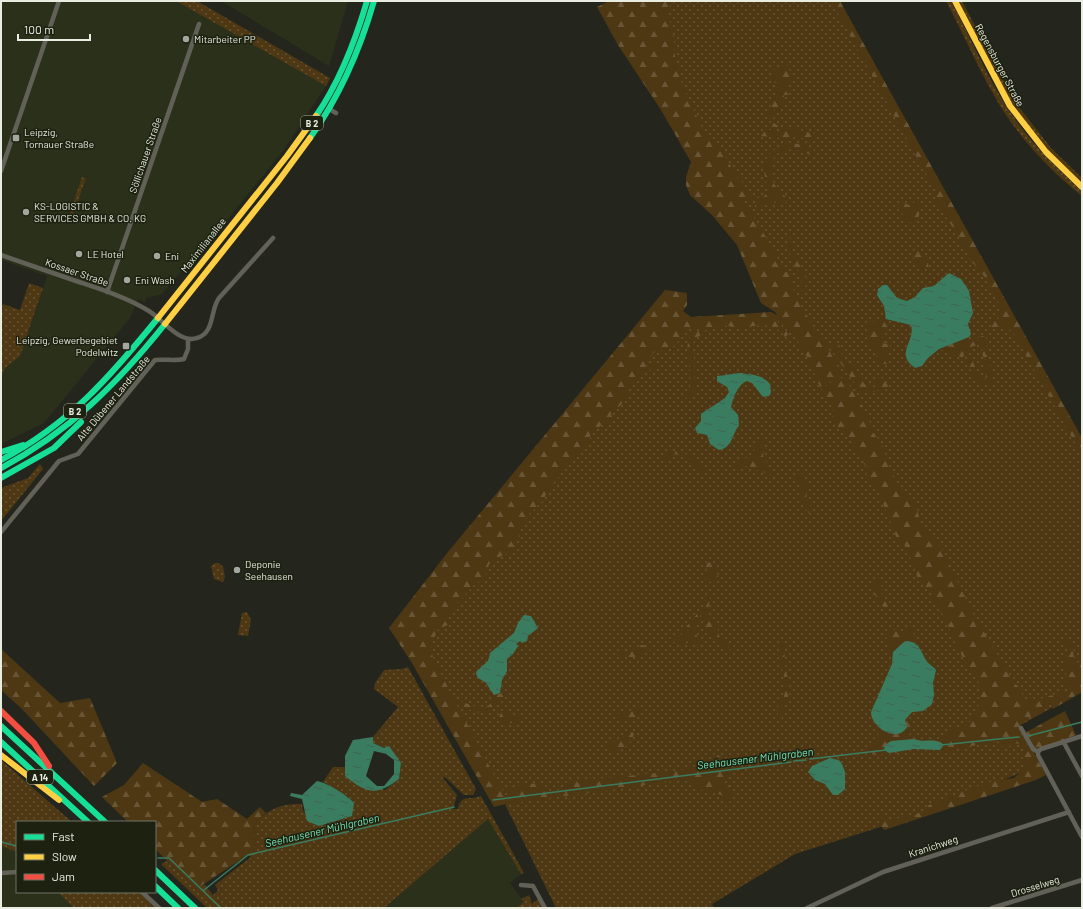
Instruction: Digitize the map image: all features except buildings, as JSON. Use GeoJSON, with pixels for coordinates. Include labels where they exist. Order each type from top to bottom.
{"type":"FeatureCollection","features":[{"type":"Feature","properties":{"kind":"main road","name":"Maximilianallee"},"geometry":{"type":"LineString","coordinates":[[1,460],[30,444],[58,424],[98,390],[158,318],[309,129],[344,68],[358,31],[367,1]]}},
{"type":"Feature","properties":{"kind":"main road","name":"Maximilianallee"},"geometry":{"type":"LineString","coordinates":[[1,468],[39,448],[87,411],[125,374],[166,324],[333,111],[356,59],[374,1]]}},
{"type":"Feature","properties":{"kind":"main road","name":"Regensburger Straße"},"geometry":{"type":"LineString","coordinates":[[955,1],[1010,106],[1046,152],[1082,187]]}},
{"type":"Feature","properties":{"kind":"main road"},"geometry":{"type":"LineString","coordinates":[[1,478],[54,448],[84,418],[87,411]]}},
{"type":"Feature","properties":{"kind":"main road"},"geometry":{"type":"LineString","coordinates":[[1,452],[17,445],[30,444]]}},
{"type":"Feature","properties":{"kind":"main road"},"geometry":{"type":"LineString","coordinates":[[1,711],[34,743],[58,778]]}},
{"type":"Feature","properties":{"kind":"main road","name":"A 14"},"geometry":{"type":"LineString","coordinates":[[1,726],[104,821]]}},
{"type":"Feature","properties":{"kind":"main road","name":"A 14"},"geometry":{"type":"LineString","coordinates":[[1,742],[87,821]]}},
{"type":"Feature","properties":{"kind":"main road"},"geometry":{"type":"LineString","coordinates":[[1,755],[34,782],[78,812]]}},
{"type":"Feature","properties":{"kind":"main road"},"geometry":{"type":"LineString","coordinates":[[156,871],[195,908]]}},
{"type":"Feature","properties":{"kind":"main road"},"geometry":{"type":"LineString","coordinates":[[156,887],[178,908]]}},
{"type":"Feature","properties":{"kind":"street"},"geometry":{"type":"LineString","coordinates":[[1,171],[60,1]]}},
{"type":"Feature","properties":{"kind":"street","name":"Söllichauer Straße"},"geometry":{"type":"LineString","coordinates":[[107,292],[199,24]]}},
{"type":"Feature","properties":{"kind":"street"},"geometry":{"type":"LineString","coordinates":[[166,324],[178,335],[188,340],[200,337],[206,332],[211,324],[216,302],[273,238]]}},
{"type":"Feature","properties":{"kind":"street","name":"Kossaer Straße"},"geometry":{"type":"LineString","coordinates":[[1,255],[107,292],[140,306],[166,324]]}},
{"type":"Feature","properties":{"kind":"street","name":"Alte Dübener Landstraße"},"geometry":{"type":"LineString","coordinates":[[1,532],[59,460],[78,454],[155,360],[168,358],[178,361],[184,359],[188,349],[188,340]]}},
{"type":"Feature","properties":{"kind":"street"},"geometry":{"type":"LineString","coordinates":[[1021,728],[1034,749],[1038,752],[1038,756],[1082,837]]}},
{"type":"Feature","properties":{"kind":"street"},"geometry":{"type":"LineString","coordinates":[[1038,752],[1041,749],[1082,736]]}},
{"type":"Feature","properties":{"kind":"street"},"geometry":{"type":"LineString","coordinates":[[1063,741],[1082,776]]}},
{"type":"Feature","properties":{"kind":"street","name":"Kranichweg"},"geometry":{"type":"LineString","coordinates":[[807,908],[883,872],[1069,812]]}},
{"type":"Feature","properties":{"kind":"street"},"geometry":{"type":"LineString","coordinates":[[1,873],[16,872]]}},
{"type":"Feature","properties":{"kind":"street","name":"Drosselweg"},"geometry":{"type":"LineString","coordinates":[[992,908],[1082,880]]}},
{"type":"Feature","properties":{"kind":"street"},"geometry":{"type":"LineString","coordinates":[[521,885],[533,886],[545,908]]}},
{"type":"Feature","properties":{"kind":"street"},"geometry":{"type":"LineString","coordinates":[[143,893],[159,908]]}},
{"type":"Feature","properties":{"kind":"shaded area"},"geometry":{"type":"Polygon","coordinates":[[[1,1],[176,1],[326,86],[283,151],[227,220],[224,220],[162,294],[146,298],[145,303],[138,299],[130,318],[44,423],[1,444],[1,332],[29,331],[47,276],[1,260],[1,1]]]}},
{"type":"Feature","properties":{"kind":"shaded area"},"geometry":{"type":"Polygon","coordinates":[[[221,1],[348,1],[329,66],[221,1]]]}},
{"type":"Feature","properties":{"kind":"shaded area"},"geometry":{"type":"Polygon","coordinates":[[[488,819],[521,874],[510,883],[524,902],[516,908],[384,908],[488,819]]]}},
{"type":"Feature","properties":{"kind":"shaded area"},"geometry":{"type":"Polygon","coordinates":[[[1,846],[16,852],[16,893],[146,893],[162,908],[1,908],[1,846]]]}},
{"type":"Feature","properties":{"kind":"green space"},"geometry":{"type":"Polygon","coordinates":[[[176,1],[197,1],[330,78],[326,86],[176,1]]]}},
{"type":"Feature","properties":{"kind":"green space"},"geometry":{"type":"Polygon","coordinates":[[[609,1],[672,1],[668,12],[674,38],[675,56],[683,87],[706,136],[711,136],[722,150],[737,178],[739,177],[741,179],[746,192],[750,197],[758,198],[763,197],[766,194],[767,190],[764,168],[767,157],[771,152],[781,146],[793,144],[801,144],[814,149],[812,156],[804,152],[787,150],[780,152],[775,156],[772,162],[771,171],[774,184],[788,200],[784,204],[771,202],[770,205],[767,204],[755,208],[755,205],[762,201],[752,201],[748,198],[743,199],[777,256],[780,267],[791,275],[792,286],[798,300],[813,326],[824,340],[842,376],[820,387],[807,357],[795,337],[775,312],[761,303],[737,245],[712,215],[690,195],[686,185],[686,177],[691,162],[661,110],[618,45],[597,7],[609,1]]]}},
{"type":"Feature","properties":{"kind":"green space"},"geometry":{"type":"Polygon","coordinates":[[[620,1],[835,1],[1082,445],[1082,691],[1019,726],[1035,767],[915,816],[795,854],[712,904],[714,908],[556,908],[498,790],[420,639],[674,321],[786,314],[620,1]]]}},
{"type":"Feature","properties":{"kind":"green space"},"geometry":{"type":"Polygon","coordinates":[[[831,1],[840,1],[1082,438],[1082,455],[1012,331],[1001,325],[989,330],[989,328],[993,325],[993,319],[998,319],[1001,308],[984,276],[971,261],[956,232],[939,207],[934,203],[937,194],[831,1]]]}},
{"type":"Feature","properties":{"kind":"green space"},"geometry":{"type":"Polygon","coordinates":[[[946,1],[951,1],[993,85],[1017,122],[1048,158],[1082,191],[1082,196],[1039,156],[1010,121],[987,83],[946,1]]]}},
{"type":"Feature","properties":{"kind":"green space"},"geometry":{"type":"Polygon","coordinates":[[[957,1],[962,1],[1015,102],[1051,148],[1082,178],[1082,183],[1055,159],[1012,105],[957,1]]]}},
{"type":"Feature","properties":{"kind":"green space"},"geometry":{"type":"Polygon","coordinates":[[[783,63],[787,66],[795,78],[787,82],[789,84],[788,95],[784,95],[783,102],[774,110],[774,118],[769,118],[767,117],[767,112],[774,101],[779,84],[778,82],[773,83],[771,79],[771,72],[774,69],[778,69],[783,63]]]}},
{"type":"Feature","properties":{"kind":"green space"},"geometry":{"type":"Polygon","coordinates":[[[771,123],[778,126],[776,130],[778,132],[786,127],[815,134],[812,140],[796,137],[788,139],[761,136],[766,130],[773,130],[771,123]]]}},
{"type":"Feature","properties":{"kind":"green space"},"geometry":{"type":"Polygon","coordinates":[[[82,177],[86,178],[70,223],[67,222],[82,177]]]}},
{"type":"Feature","properties":{"kind":"green space"},"geometry":{"type":"Polygon","coordinates":[[[915,200],[921,203],[919,217],[915,221],[908,222],[899,210],[900,206],[904,203],[909,205],[913,204],[915,200]]]}},
{"type":"Feature","properties":{"kind":"green space"},"geometry":{"type":"Polygon","coordinates":[[[790,235],[792,250],[806,276],[805,287],[801,292],[799,289],[802,280],[801,276],[793,262],[788,245],[790,235]]]}},
{"type":"Feature","properties":{"kind":"green space"},"geometry":{"type":"Polygon","coordinates":[[[920,249],[924,253],[928,261],[928,269],[919,267],[914,262],[915,251],[920,249]]]}},
{"type":"Feature","properties":{"kind":"green space"},"geometry":{"type":"Polygon","coordinates":[[[29,283],[43,288],[20,356],[5,368],[1,377],[1,311],[3,304],[20,310],[29,283]]]}},
{"type":"Feature","properties":{"kind":"green space"},"geometry":{"type":"Polygon","coordinates":[[[665,290],[687,293],[687,305],[683,311],[691,317],[771,312],[775,314],[778,322],[789,334],[785,337],[775,328],[763,325],[738,328],[721,326],[710,330],[692,328],[685,333],[674,346],[654,352],[645,366],[650,366],[652,364],[656,366],[656,369],[650,370],[631,384],[626,400],[611,414],[613,421],[611,424],[604,426],[602,424],[590,436],[589,448],[581,451],[562,469],[557,481],[547,490],[544,500],[523,522],[520,528],[520,536],[512,552],[501,556],[489,564],[486,576],[472,587],[447,616],[448,625],[438,629],[430,648],[455,702],[458,700],[473,706],[485,708],[493,702],[493,695],[505,693],[501,702],[493,709],[488,711],[478,712],[457,705],[509,803],[494,807],[412,663],[389,628],[448,552],[665,290]]]}},
{"type":"Feature","properties":{"kind":"green space"},"geometry":{"type":"Polygon","coordinates":[[[884,321],[887,327],[882,338],[887,339],[884,344],[890,343],[890,350],[886,353],[888,358],[886,364],[876,364],[877,352],[868,346],[866,322],[884,321]]]}},
{"type":"Feature","properties":{"kind":"green space"},"geometry":{"type":"Polygon","coordinates":[[[695,331],[705,331],[705,333],[695,338],[693,344],[696,390],[692,396],[686,398],[684,397],[689,388],[690,379],[688,345],[690,337],[695,331]]]}},
{"type":"Feature","properties":{"kind":"green space"},"geometry":{"type":"Polygon","coordinates":[[[980,336],[986,337],[987,357],[992,370],[991,383],[987,383],[981,344],[970,347],[963,356],[967,360],[973,361],[984,384],[983,387],[961,358],[956,355],[950,355],[943,350],[936,350],[957,339],[972,342],[980,336]]]}},
{"type":"Feature","properties":{"kind":"green space"},"geometry":{"type":"Polygon","coordinates":[[[830,343],[839,345],[845,361],[854,365],[861,380],[866,385],[874,388],[877,380],[882,378],[889,386],[871,393],[860,391],[829,346],[830,343]]]}},
{"type":"Feature","properties":{"kind":"green space"},"geometry":{"type":"Polygon","coordinates":[[[844,377],[865,412],[872,427],[873,433],[882,445],[894,477],[904,491],[917,503],[918,514],[924,529],[945,553],[948,565],[972,612],[1015,684],[1020,688],[1025,701],[1045,698],[1049,704],[1049,707],[1020,722],[1020,745],[1016,743],[1006,748],[1002,747],[999,742],[996,741],[984,746],[981,743],[973,746],[958,748],[945,754],[935,750],[938,739],[941,739],[952,728],[959,731],[971,721],[971,715],[979,705],[980,686],[953,639],[947,623],[936,605],[933,605],[932,594],[919,581],[906,547],[898,541],[878,491],[865,472],[866,467],[851,440],[845,431],[832,423],[830,420],[835,413],[828,399],[824,400],[820,393],[823,387],[844,377]]]}},
{"type":"Feature","properties":{"kind":"green space"},"geometry":{"type":"Polygon","coordinates":[[[760,441],[765,442],[763,456],[772,471],[770,475],[747,466],[738,469],[736,465],[738,462],[750,456],[760,441]]]}},
{"type":"Feature","properties":{"kind":"green space"},"geometry":{"type":"Polygon","coordinates":[[[672,451],[683,453],[699,463],[703,467],[704,478],[702,477],[699,468],[692,465],[691,459],[683,455],[672,454],[663,463],[664,456],[672,451]]]}},
{"type":"Feature","properties":{"kind":"green space"},"geometry":{"type":"Polygon","coordinates":[[[40,464],[43,469],[1,521],[1,488],[28,478],[40,464]]]}},
{"type":"Feature","properties":{"kind":"green space"},"geometry":{"type":"Polygon","coordinates":[[[801,470],[807,486],[806,500],[811,507],[810,514],[803,505],[800,490],[801,486],[796,477],[797,471],[801,470]]]}},
{"type":"Feature","properties":{"kind":"green space"},"geometry":{"type":"Polygon","coordinates":[[[710,562],[714,564],[718,577],[716,581],[710,582],[705,578],[707,572],[705,564],[710,562]]]}},
{"type":"Feature","properties":{"kind":"green space"},"geometry":{"type":"Polygon","coordinates":[[[215,563],[219,563],[223,567],[225,577],[223,582],[214,579],[211,566],[215,563]]]}},
{"type":"Feature","properties":{"kind":"green space"},"geometry":{"type":"Polygon","coordinates":[[[878,579],[883,588],[882,593],[888,607],[885,608],[878,600],[872,583],[878,579]]]}},
{"type":"Feature","properties":{"kind":"green space"},"geometry":{"type":"Polygon","coordinates":[[[708,595],[710,597],[708,612],[717,624],[719,636],[725,640],[732,653],[725,650],[714,640],[706,629],[707,625],[700,616],[708,595]]]}},
{"type":"Feature","properties":{"kind":"green space"},"geometry":{"type":"Polygon","coordinates":[[[247,612],[251,620],[248,636],[238,635],[242,613],[247,612]]]}},
{"type":"Feature","properties":{"kind":"green space"},"geometry":{"type":"Polygon","coordinates":[[[697,614],[699,619],[694,627],[699,643],[684,643],[681,645],[668,639],[682,636],[682,632],[697,614]]]}},
{"type":"Feature","properties":{"kind":"green space"},"geometry":{"type":"Polygon","coordinates":[[[907,627],[912,629],[916,641],[908,646],[894,672],[890,666],[891,657],[886,636],[891,629],[901,632],[907,627]]]}},
{"type":"Feature","properties":{"kind":"green space"},"geometry":{"type":"Polygon","coordinates":[[[1066,637],[1069,644],[1075,648],[1073,651],[1074,658],[1078,663],[1080,661],[1079,655],[1082,653],[1082,692],[1053,709],[1047,698],[1049,696],[1066,692],[1073,687],[1065,686],[1066,673],[1064,662],[1067,650],[1064,638],[1066,637]]]}},
{"type":"Feature","properties":{"kind":"green space"},"geometry":{"type":"Polygon","coordinates":[[[784,644],[785,665],[790,689],[782,718],[778,717],[778,704],[783,700],[785,690],[780,658],[781,645],[784,644]]]}},
{"type":"Feature","properties":{"kind":"green space"},"geometry":{"type":"Polygon","coordinates":[[[642,645],[652,647],[653,649],[634,657],[624,657],[620,654],[623,651],[632,652],[635,648],[642,645]]]}},
{"type":"Feature","properties":{"kind":"green space"},"geometry":{"type":"Polygon","coordinates":[[[1,649],[60,703],[90,698],[117,763],[94,786],[22,709],[1,690],[1,649]]]}},
{"type":"Feature","properties":{"kind":"green space"},"geometry":{"type":"Polygon","coordinates":[[[408,667],[476,789],[473,795],[464,795],[446,778],[442,777],[457,795],[453,809],[458,809],[459,804],[463,799],[481,796],[524,873],[521,874],[488,819],[384,908],[207,908],[161,864],[167,861],[196,889],[204,884],[213,895],[218,890],[215,885],[251,857],[248,854],[256,844],[254,823],[271,810],[281,806],[302,804],[303,811],[319,826],[345,818],[354,803],[347,796],[323,782],[333,767],[345,767],[345,776],[385,790],[399,779],[401,763],[384,748],[373,743],[373,737],[398,707],[374,689],[375,683],[384,670],[402,669],[408,667]]]}},
{"type":"Feature","properties":{"kind":"green space"},"geometry":{"type":"Polygon","coordinates":[[[648,707],[634,721],[625,721],[617,717],[617,714],[648,707]]]}},
{"type":"Feature","properties":{"kind":"green space"},"geometry":{"type":"Polygon","coordinates":[[[503,709],[512,716],[520,717],[521,720],[514,723],[499,723],[498,719],[503,709]]]}},
{"type":"Feature","properties":{"kind":"green space"},"geometry":{"type":"Polygon","coordinates":[[[1065,711],[1076,735],[1033,751],[1046,775],[1036,780],[884,830],[879,823],[882,817],[889,820],[915,815],[925,810],[929,805],[964,791],[990,782],[1014,778],[1024,769],[1022,760],[1024,750],[1020,745],[1021,735],[1065,711]]]}},
{"type":"Feature","properties":{"kind":"green space"},"geometry":{"type":"Polygon","coordinates":[[[910,718],[911,732],[897,753],[873,755],[868,749],[876,739],[880,730],[900,728],[910,718]]]}},
{"type":"Feature","properties":{"kind":"green space"},"geometry":{"type":"Polygon","coordinates":[[[627,731],[634,733],[628,745],[615,752],[607,750],[607,745],[622,737],[627,731]]]}},
{"type":"Feature","properties":{"kind":"green space"},"geometry":{"type":"Polygon","coordinates":[[[715,754],[731,761],[733,767],[730,777],[723,781],[733,789],[729,804],[726,806],[724,796],[699,789],[683,780],[513,803],[505,789],[517,785],[541,783],[546,791],[570,789],[566,782],[677,771],[710,762],[711,758],[715,754]]]}},
{"type":"Feature","properties":{"kind":"green space"},"geometry":{"type":"Polygon","coordinates":[[[1,760],[71,821],[16,821],[16,852],[1,846],[1,760]]]}},
{"type":"Feature","properties":{"kind":"green space"},"geometry":{"type":"Polygon","coordinates":[[[143,763],[202,802],[217,799],[247,819],[260,807],[266,813],[254,823],[256,844],[251,853],[196,889],[156,850],[156,821],[127,821],[102,797],[124,785],[143,763]]]}},
{"type":"Feature","properties":{"kind":"green space"},"geometry":{"type":"Polygon","coordinates":[[[59,893],[140,893],[155,908],[74,908],[59,893]]]}},
{"type":"Feature","properties":{"kind":"green space"},"geometry":{"type":"Polygon","coordinates":[[[529,895],[532,904],[538,899],[543,908],[516,908],[524,902],[521,899],[529,895]]]}},
{"type":"Feature","properties":{"kind":"water"},"geometry":{"type":"Polygon","coordinates":[[[949,273],[961,279],[969,291],[973,313],[968,324],[971,334],[969,337],[939,349],[928,358],[922,366],[915,368],[909,363],[906,357],[907,347],[912,331],[911,325],[886,319],[884,306],[877,295],[878,289],[883,285],[887,285],[897,298],[907,301],[915,297],[923,288],[934,286],[949,273]]]}},
{"type":"Feature","properties":{"kind":"water"},"geometry":{"type":"Polygon","coordinates":[[[740,373],[763,378],[770,384],[771,392],[769,396],[763,397],[752,383],[747,381],[741,385],[731,407],[738,415],[739,425],[727,447],[719,450],[710,444],[707,435],[697,433],[695,428],[701,421],[701,414],[725,398],[729,392],[727,387],[717,381],[717,376],[740,373]]]}},
{"type":"Feature","properties":{"kind":"water"},"geometry":{"type":"Polygon","coordinates":[[[524,615],[531,616],[538,628],[528,636],[527,641],[522,643],[520,641],[516,644],[518,646],[513,654],[507,659],[507,671],[502,680],[500,693],[494,695],[486,683],[477,677],[476,672],[488,661],[490,653],[514,633],[518,623],[524,615]]]}},
{"type":"Feature","properties":{"kind":"water"},"geometry":{"type":"Polygon","coordinates":[[[905,641],[910,641],[916,644],[927,661],[936,670],[933,683],[934,695],[932,704],[923,711],[912,712],[905,720],[907,727],[903,732],[891,734],[885,732],[875,723],[871,712],[892,664],[893,652],[905,641]]]}},
{"type":"Feature","properties":{"kind":"water"},"geometry":{"type":"Polygon","coordinates":[[[373,737],[373,743],[384,748],[389,746],[401,763],[399,779],[384,788],[372,791],[360,786],[345,776],[345,756],[353,740],[373,737]],[[374,751],[366,776],[377,786],[384,786],[394,774],[394,760],[386,754],[374,751]]]}},
{"type":"Feature","properties":{"kind":"water"},"geometry":{"type":"Polygon","coordinates":[[[914,739],[938,742],[942,743],[943,746],[940,750],[914,749],[889,753],[884,750],[885,745],[891,741],[914,739]]]}},
{"type":"Feature","properties":{"kind":"water"},"geometry":{"type":"Polygon","coordinates":[[[830,758],[839,760],[845,772],[845,789],[838,795],[833,795],[825,784],[815,780],[808,772],[812,766],[830,758]]]}},
{"type":"Feature","properties":{"kind":"water"},"geometry":{"type":"Polygon","coordinates":[[[317,781],[332,787],[354,803],[352,816],[319,826],[307,821],[302,799],[290,796],[291,793],[302,795],[317,781]]]}},
{"type":"Feature","properties":{"kind":"waterway","name":"Seehausener Mühlgraben"},"geometry":{"type":"LineString","coordinates":[[1028,736],[1082,722]]}},
{"type":"Feature","properties":{"kind":"waterway","name":"Seehausener Mühlgraben"},"geometry":{"type":"LineString","coordinates":[[941,745],[1019,737]]}},
{"type":"Feature","properties":{"kind":"waterway","name":"Seehausener Mühlgraben"},"geometry":{"type":"LineString","coordinates":[[810,759],[886,750]]}},
{"type":"Feature","properties":{"kind":"waterway","name":"Seehausener Mühlgraben"},"geometry":{"type":"LineString","coordinates":[[794,761],[806,760]]}},
{"type":"Feature","properties":{"kind":"waterway","name":"Seehausener Mühlgraben"},"geometry":{"type":"LineString","coordinates":[[493,800],[791,762]]}},
{"type":"Feature","properties":{"kind":"waterway","name":"Seehausener Mühlgraben"},"geometry":{"type":"LineString","coordinates":[[204,890],[248,855],[454,807]]}},
{"type":"Feature","properties":{"kind":"waterway"},"geometry":{"type":"LineString","coordinates":[[1,842],[16,846]]}},
{"type":"Feature","properties":{"kind":"waterway"},"geometry":{"type":"LineString","coordinates":[[158,858],[169,858],[221,908]]}},
{"type":"Feature","properties":{"kind":"traffic: fast"},"geometry":{"type":"LineString","coordinates":[[316,116],[340,75],[367,1]]}},
{"type":"Feature","properties":{"kind":"traffic: fast"},"geometry":{"type":"LineString","coordinates":[[310,138],[331,106],[356,55],[374,1]]}},
{"type":"Feature","properties":{"kind":"traffic: fast"},"geometry":{"type":"LineString","coordinates":[[1,460],[47,431],[87,398],[123,360],[158,318]]}},
{"type":"Feature","properties":{"kind":"traffic: fast"},"geometry":{"type":"LineString","coordinates":[[1,468],[49,439],[90,405],[129,367],[165,324]]}},
{"type":"Feature","properties":{"kind":"traffic: fast"},"geometry":{"type":"LineString","coordinates":[[1,478],[54,448],[81,422]]}},
{"type":"Feature","properties":{"kind":"traffic: fast"},"geometry":{"type":"LineString","coordinates":[[1,452],[23,445]]}},
{"type":"Feature","properties":{"kind":"traffic: fast"},"geometry":{"type":"LineString","coordinates":[[1,726],[104,821]]}},
{"type":"Feature","properties":{"kind":"traffic: fast"},"geometry":{"type":"LineString","coordinates":[[1,742],[87,821]]}},
{"type":"Feature","properties":{"kind":"traffic: fast"},"geometry":{"type":"LineString","coordinates":[[156,871],[195,908]]}},
{"type":"Feature","properties":{"kind":"traffic: fast"},"geometry":{"type":"LineString","coordinates":[[156,887],[178,908]]}},
{"type":"Feature","properties":{"kind":"traffic: slow"},"geometry":{"type":"LineString","coordinates":[[955,1],[1010,106],[1046,152],[1082,187]]}},
{"type":"Feature","properties":{"kind":"traffic: slow"},"geometry":{"type":"LineString","coordinates":[[158,318],[287,156],[316,116]]}},
{"type":"Feature","properties":{"kind":"traffic: slow"},"geometry":{"type":"LineString","coordinates":[[165,324],[277,183],[310,138]]}},
{"type":"Feature","properties":{"kind":"traffic: slow"},"geometry":{"type":"LineString","coordinates":[[1,755],[59,800]]}},
{"type":"Feature","properties":{"kind":"traffic: jam"},"geometry":{"type":"LineString","coordinates":[[1,711],[34,743],[49,766]]}},
{"type":"Feature","properties":{"kind":"place","name":"Mitarbeiter PP"},"geometry":{"type":"Point","coordinates":[186,39]}},
{"type":"Feature","properties":{"kind":"place","name":"Leipzig, Tornauer Straße"},"geometry":{"type":"Point","coordinates":[16,138]}},
{"type":"Feature","properties":{"kind":"place","name":"KS-LOGISTIC & SERVICES GMBH & CO. KG"},"geometry":{"type":"Point","coordinates":[26,212]}},
{"type":"Feature","properties":{"kind":"place","name":"LE Hotel"},"geometry":{"type":"Point","coordinates":[79,254]}},
{"type":"Feature","properties":{"kind":"place","name":"Eni"},"geometry":{"type":"Point","coordinates":[157,256]}},
{"type":"Feature","properties":{"kind":"place","name":"Eni Wash"},"geometry":{"type":"Point","coordinates":[127,280]}},
{"type":"Feature","properties":{"kind":"place","name":"Leipzig, Gewerbegebiet Podelwitz"},"geometry":{"type":"Point","coordinates":[126,346]}},
{"type":"Feature","properties":{"kind":"place","name":"Deponie Seehausen"},"geometry":{"type":"Point","coordinates":[237,570]}}]}
